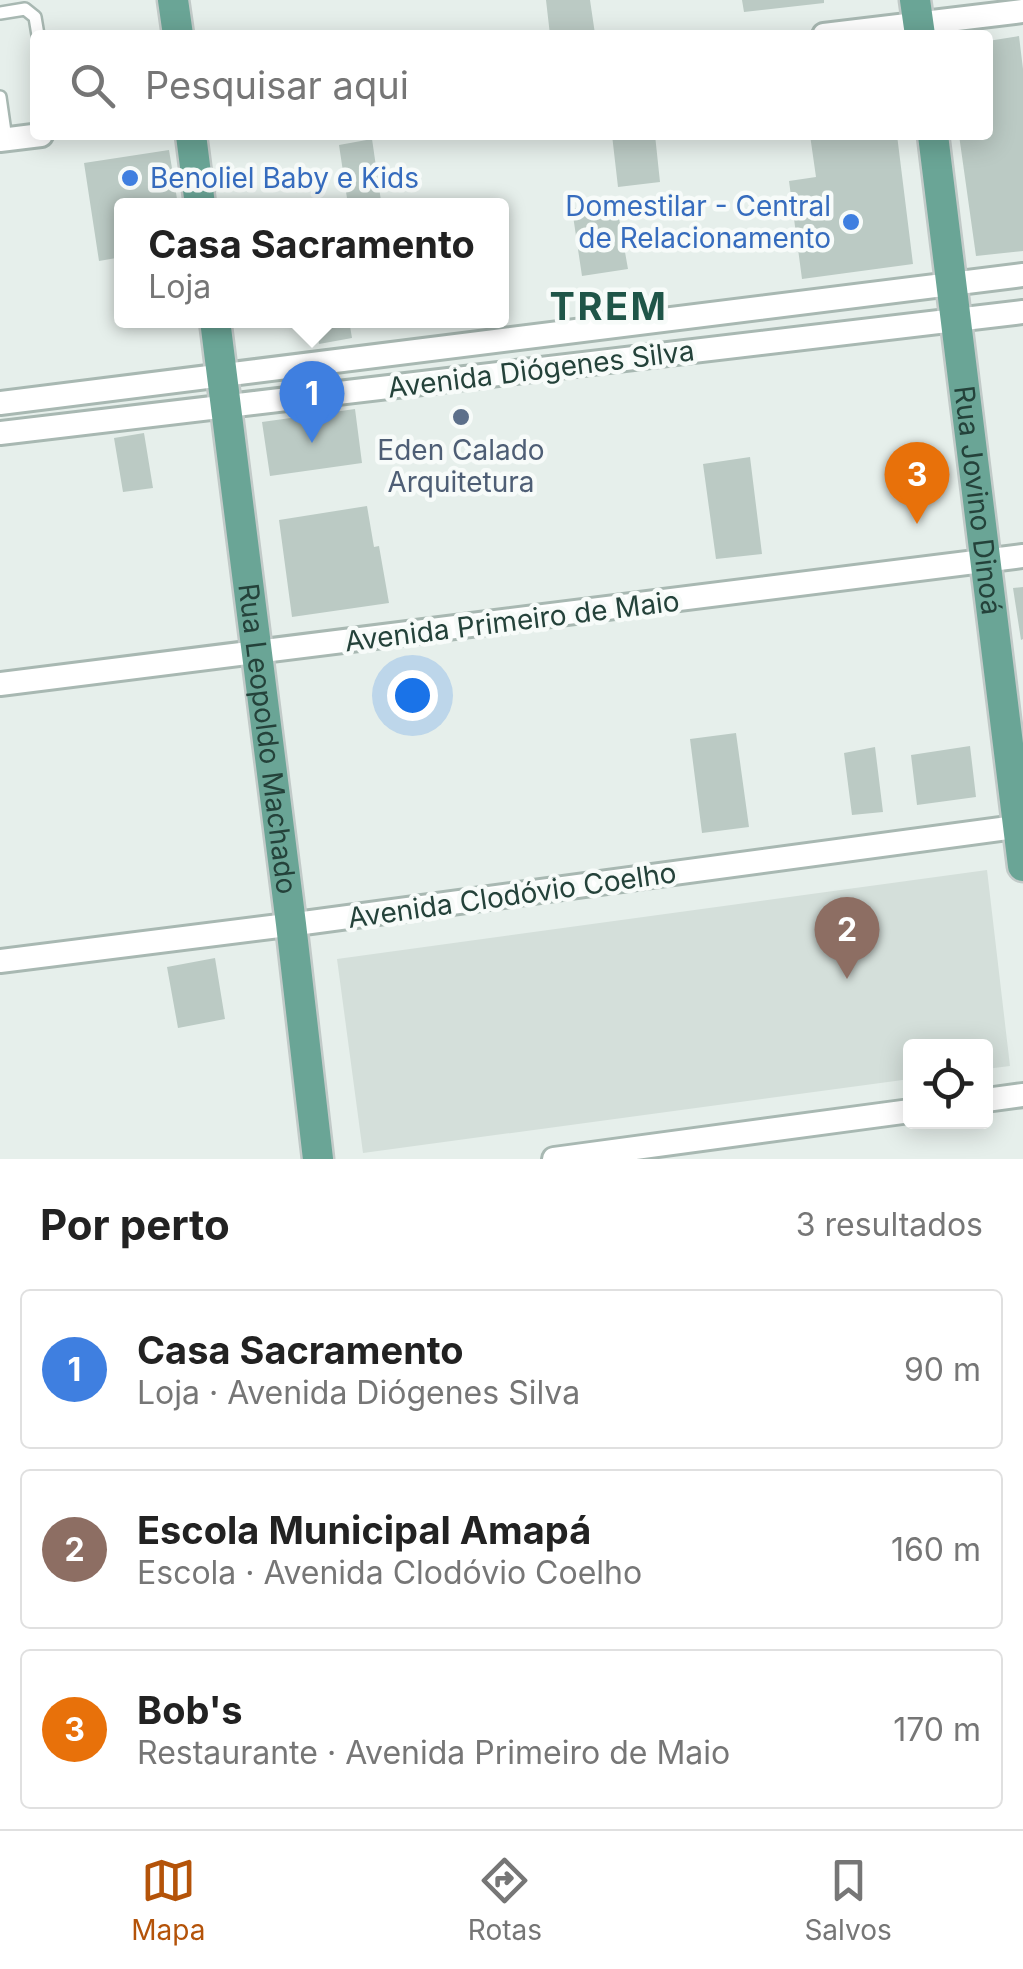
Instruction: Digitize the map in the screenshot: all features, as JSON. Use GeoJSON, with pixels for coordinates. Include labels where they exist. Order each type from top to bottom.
{"type":"FeatureCollection","features":[{"type":"Feature","properties":{"kind":"main road"},"geometry":{"type":"LineString","coordinates":[[174,0],[177,30]]}},
{"type":"Feature","properties":{"kind":"main road"},"geometry":{"type":"LineString","coordinates":[[191,140],[199,198]]}},
{"type":"Feature","properties":{"kind":"main road","name":"Rua Jovino Dinoá"},"geometry":{"type":"LineString","coordinates":[[934,140],[1023,866]]}},
{"type":"Feature","properties":{"kind":"main road","name":"Rua Leopoldo Machado"},"geometry":{"type":"LineString","coordinates":[[215,328],[318,1159]]}},
{"type":"Feature","properties":{"kind":"street"},"geometry":{"type":"LineString","coordinates":[[853,30],[918,19],[1023,11]]}},
{"type":"Feature","properties":{"kind":"street"},"geometry":{"type":"LineString","coordinates":[[3,140],[30,136]]}},
{"type":"Feature","properties":{"kind":"street","name":"Avenida Diógenes Silva"},"geometry":{"type":"LineString","coordinates":[[0,403],[1023,275]]}},
{"type":"Feature","properties":{"kind":"street","name":"Avenida Diógenes Silva"},"geometry":{"type":"LineString","coordinates":[[0,432],[1023,312]]}},
{"type":"Feature","properties":{"kind":"street","name":"Avenida Primeiro de Maio"},"geometry":{"type":"LineString","coordinates":[[0,684],[1023,556]]}},
{"type":"Feature","properties":{"kind":"street","name":"Avenida Clodóvio Coelho"},"geometry":{"type":"LineString","coordinates":[[0,961],[1020,826]]}},
{"type":"Feature","properties":{"kind":"street"},"geometry":{"type":"LineString","coordinates":[[993,1099],[1023,1095]]}},
{"type":"Feature","properties":{"kind":"street"},"geometry":{"type":"LineString","coordinates":[[554,1159],[903,1111]]}},
{"type":"Feature","properties":{"kind":"lane"},"geometry":{"type":"LineString","coordinates":[[0,13],[25,9],[35,17],[37,30]]}},
{"type":"Feature","properties":{"kind":"lane"},"geometry":{"type":"LineString","coordinates":[[0,97],[3,140]]}},
{"type":"Feature","properties":{"kind":"shaded area"},"geometry":{"type":"Polygon","coordinates":[[[987,870],[1010,1066],[993,1068],[993,1039],[903,1039],[903,1080],[363,1153],[337,959],[987,870]]]}},
{"type":"Feature","properties":{"kind":"building"},"geometry":{"type":"Polygon","coordinates":[[[546,0],[590,0],[594,30],[549,30],[546,0]]]}},
{"type":"Feature","properties":{"kind":"building"},"geometry":{"type":"Polygon","coordinates":[[[742,0],[824,0],[824,3],[744,12],[742,0]]]}},
{"type":"Feature","properties":{"kind":"building"},"geometry":{"type":"Polygon","coordinates":[[[1019,36],[1023,69],[1023,251],[976,256],[960,140],[993,140],[993,40],[1019,36]]]}},
{"type":"Feature","properties":{"kind":"building"},"geometry":{"type":"Polygon","coordinates":[[[372,140],[381,198],[347,198],[339,145],[372,140]]]}},
{"type":"Feature","properties":{"kind":"building"},"geometry":{"type":"Polygon","coordinates":[[[613,140],[656,140],[660,182],[618,187],[613,140]]]}},
{"type":"Feature","properties":{"kind":"building","name":"Domestilar - Central de Relacionamento"},"geometry":{"type":"Polygon","coordinates":[[[811,140],[898,140],[913,264],[802,279],[789,181],[816,177],[811,140]]]}},
{"type":"Feature","properties":{"kind":"building","name":"Benoliel Baby e Kids"},"geometry":{"type":"Polygon","coordinates":[[[169,150],[177,198],[114,198],[114,258],[99,261],[84,163],[169,150]]]}},
{"type":"Feature","properties":{"kind":"building"},"geometry":{"type":"Polygon","coordinates":[[[616,201],[628,269],[582,276],[572,209],[616,201]]]}},
{"type":"Feature","properties":{"kind":"building"},"geometry":{"type":"Polygon","coordinates":[[[316,328],[350,328],[352,338],[319,344],[316,328]]]}},
{"type":"Feature","properties":{"kind":"building"},"geometry":{"type":"Polygon","coordinates":[[[355,409],[362,463],[270,476],[262,422],[355,409]]]}},
{"type":"Feature","properties":{"kind":"building"},"geometry":{"type":"Polygon","coordinates":[[[144,433],[153,488],[123,492],[114,438],[144,433]]]}},
{"type":"Feature","properties":{"kind":"building"},"geometry":{"type":"Polygon","coordinates":[[[750,457],[762,554],[716,559],[703,464],[750,457]]]}},
{"type":"Feature","properties":{"kind":"building"},"geometry":{"type":"Polygon","coordinates":[[[367,506],[389,603],[292,617],[279,520],[367,506]]]}},
{"type":"Feature","properties":{"kind":"building"},"geometry":{"type":"Polygon","coordinates":[[[1023,587],[1023,639],[1021,640],[1013,588],[1023,587]]]}},
{"type":"Feature","properties":{"kind":"building"},"geometry":{"type":"Polygon","coordinates":[[[736,733],[749,827],[702,833],[690,739],[736,733]]]}},
{"type":"Feature","properties":{"kind":"building"},"geometry":{"type":"Polygon","coordinates":[[[970,746],[976,797],[917,805],[911,755],[970,746]]]}},
{"type":"Feature","properties":{"kind":"building"},"geometry":{"type":"Polygon","coordinates":[[[875,747],[883,812],[852,815],[844,753],[875,747]]]}},
{"type":"Feature","properties":{"kind":"building"},"geometry":{"type":"Polygon","coordinates":[[[215,958],[225,1019],[178,1028],[167,967],[215,958]]]}},
{"type":"Feature","properties":{"kind":"place","name":"Benoliel Baby e Kids"},"geometry":{"type":"Point","coordinates":[130,178]}},
{"type":"Feature","properties":{"kind":"place","name":"Domestilar - Central de Relacionamento"},"geometry":{"type":"Point","coordinates":[851,222]}},
{"type":"Feature","properties":{"kind":"place","name":"Eden Calado Arquitetura"},"geometry":{"type":"Point","coordinates":[461,417]}},
{"type":"Feature","properties":{"kind":"place","name":"Casa Sacramento"},"geometry":{"type":"Point","coordinates":[312,443]}},
{"type":"Feature","properties":{"kind":"place","name":"Bob's"},"geometry":{"type":"Point","coordinates":[917,524]}},
{"type":"Feature","properties":{"kind":"place","name":"Escola Municipal Amapá"},"geometry":{"type":"Point","coordinates":[847,979]}},
{"type":"Feature","properties":{"kind":"district","name":"TREM"},"geometry":{"type":"Point","coordinates":[609,307]}}]}
